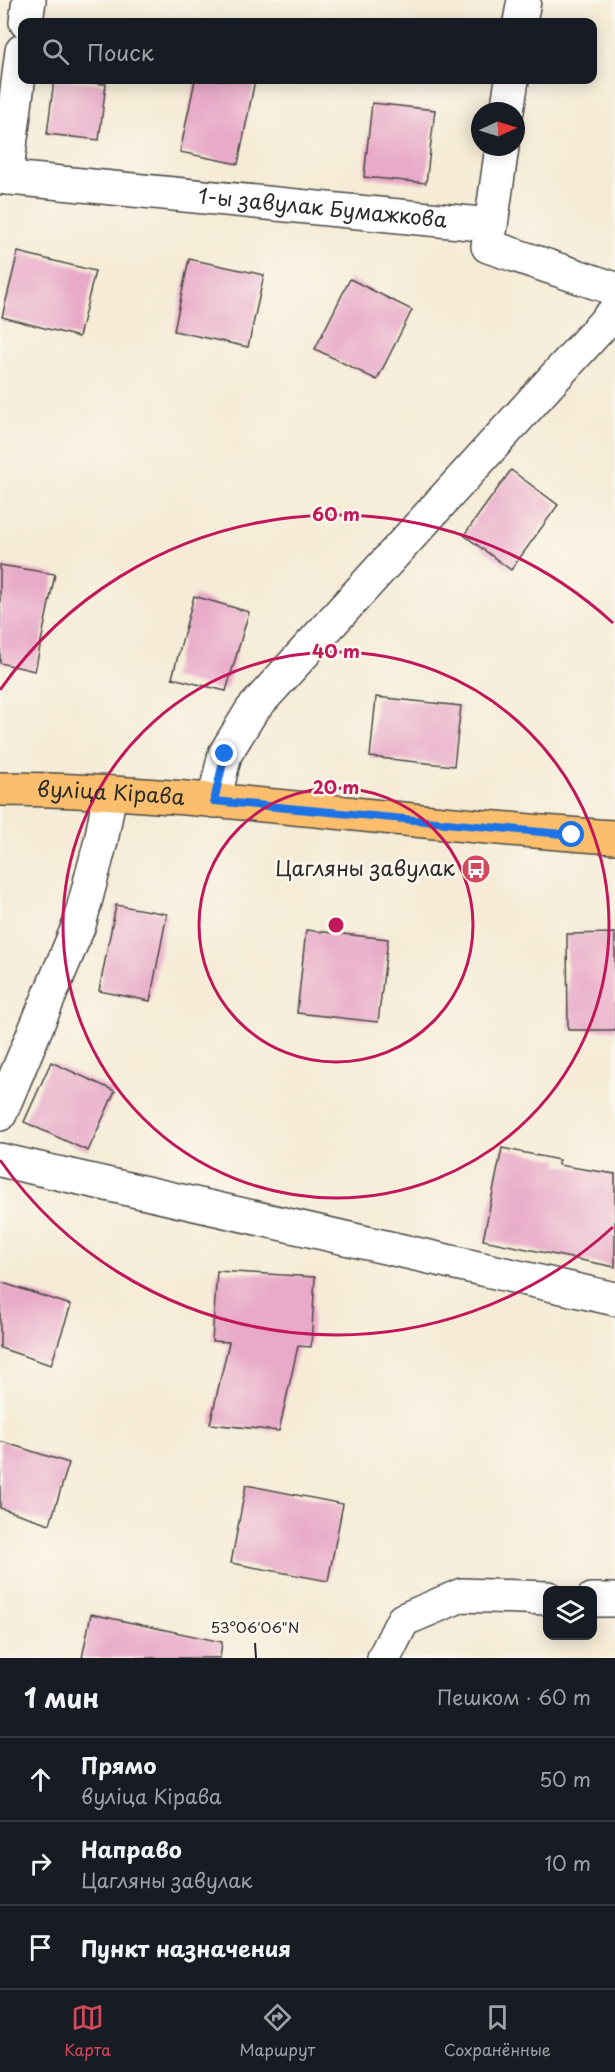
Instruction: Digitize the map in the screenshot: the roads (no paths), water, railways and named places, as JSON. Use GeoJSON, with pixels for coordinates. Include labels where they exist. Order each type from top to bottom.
{"type":"FeatureCollection","features":[{"type":"Feature","properties":{"kind":"main road","name":"вуліца Кірава"},"geometry":{"type":"LineString","coordinates":[[0,789],[110,793],[214,801],[615,837]]}},
{"type":"Feature","properties":{"kind":"street"},"geometry":{"type":"LineString","coordinates":[[27,18],[29,0]]}},
{"type":"Feature","properties":{"kind":"street"},"geometry":{"type":"LineString","coordinates":[[521,18],[524,0]]}},
{"type":"Feature","properties":{"kind":"street"},"geometry":{"type":"LineString","coordinates":[[3,178],[18,78]]}},
{"type":"Feature","properties":{"kind":"street"},"geometry":{"type":"LineString","coordinates":[[508,102],[511,84]]}},
{"type":"Feature","properties":{"kind":"street"},"geometry":{"type":"LineString","coordinates":[[501,156],[488,246],[615,290]]}},
{"type":"Feature","properties":{"kind":"street","name":"1-ы завулак Бумажкова"},"geometry":{"type":"LineString","coordinates":[[3,178],[491,225]]}},
{"type":"Feature","properties":{"kind":"street"},"geometry":{"type":"LineString","coordinates":[[214,801],[225,754],[252,710],[615,311]]}},
{"type":"Feature","properties":{"kind":"street"},"geometry":{"type":"LineString","coordinates":[[0,1114],[79,925],[101,841],[110,793]]}},
{"type":"Feature","properties":{"kind":"street"},"geometry":{"type":"LineString","coordinates":[[0,1160],[615,1299]]}},
{"type":"Feature","properties":{"kind":"street"},"geometry":{"type":"LineString","coordinates":[[384,1658],[403,1620],[462,1595],[543,1598]]}},
{"type":"Feature","properties":{"kind":"street"},"geometry":{"type":"LineString","coordinates":[[597,1600],[615,1600]]}},
{"type":"Feature","properties":{"kind":"place","name":"Цагляны завулак"},"geometry":{"type":"Point","coordinates":[476,869]}}]}
